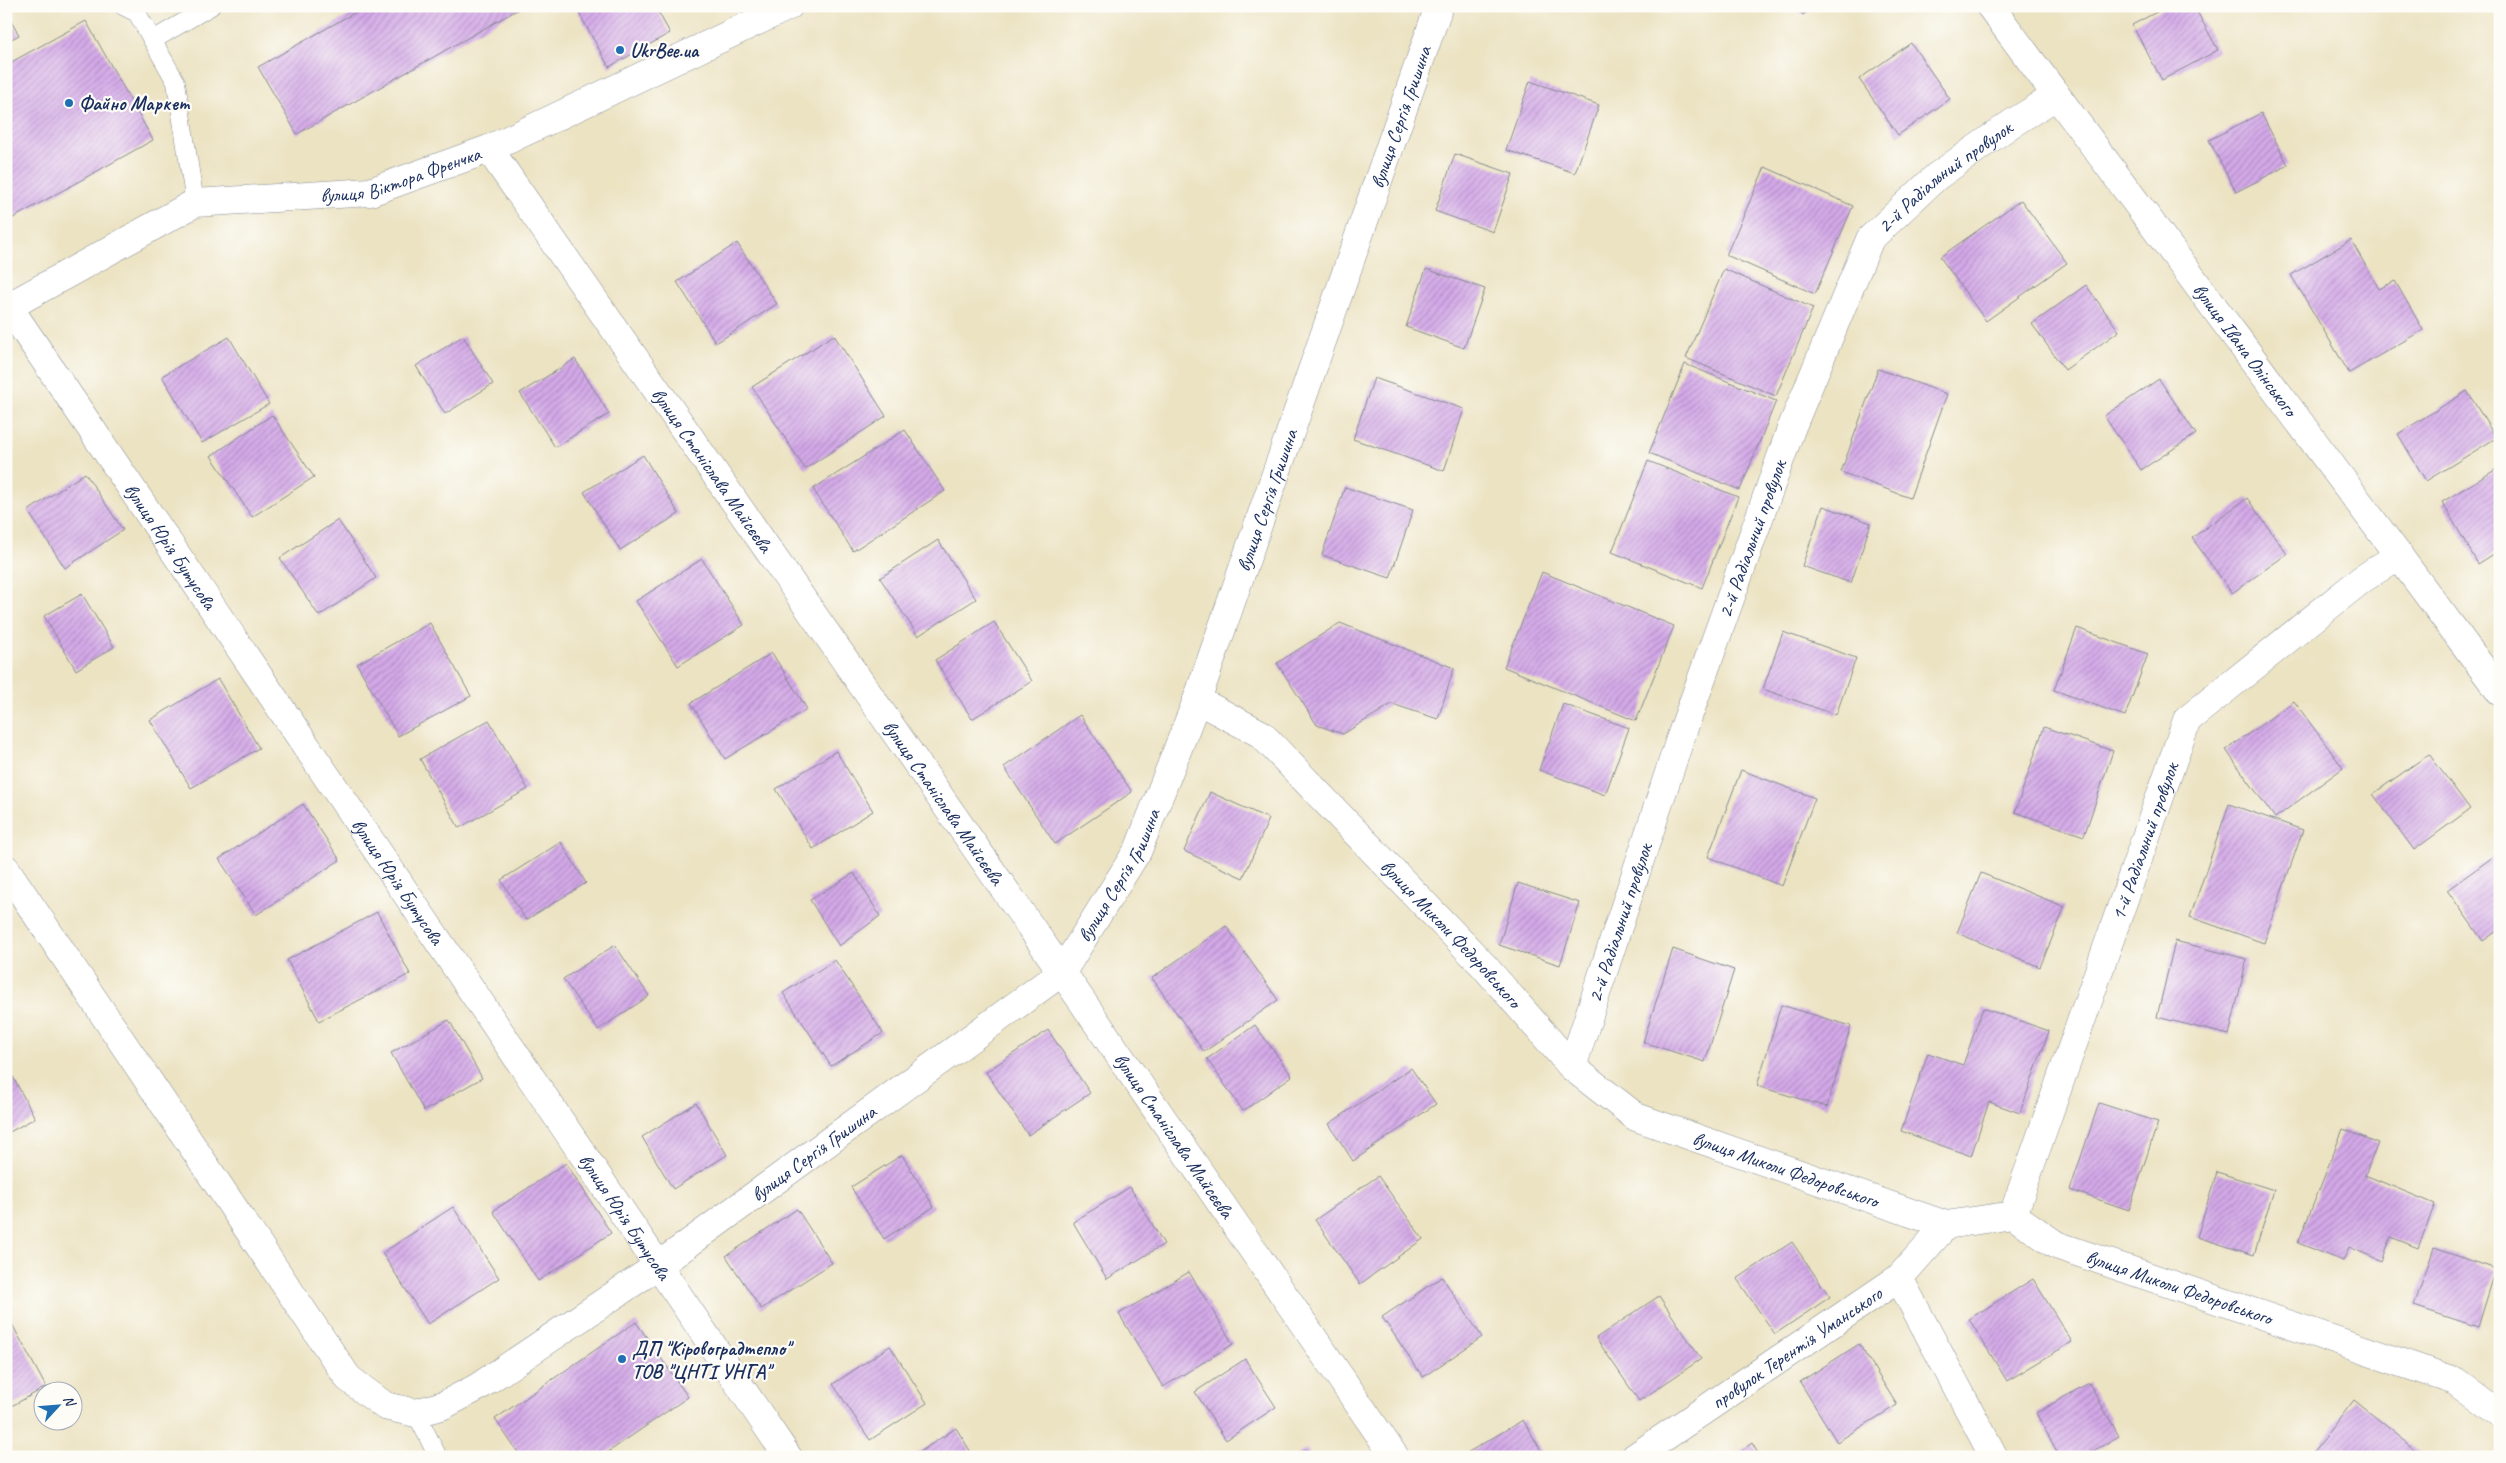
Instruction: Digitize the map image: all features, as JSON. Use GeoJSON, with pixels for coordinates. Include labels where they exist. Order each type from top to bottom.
{"type":"FeatureCollection","features":[{"type":"Feature","properties":{"kind":"street","name":"вулиця Віктора Френчка"},"geometry":{"type":"LineString","coordinates":[[7,307],[195,203],[370,192],[489,149],[790,6]]}},
{"type":"Feature","properties":{"kind":"street","name":"вулиця Сергія Гришина"},"geometry":{"type":"LineString","coordinates":[[6,869],[348,1378],[385,1406],[416,1413],[444,1405],[478,1387],[659,1265],[1062,972],[1138,850],[1198,700],[1439,6]]}},
{"type":"Feature","properties":{"kind":"street","name":"вулиця Івана Олінського"},"geometry":{"type":"LineString","coordinates":[[1990,6],[2500,692]]}},
{"type":"Feature","properties":{"kind":"street","name":"2-й Радіальний провулок"},"geometry":{"type":"LineString","coordinates":[[1572,1067],[1680,739],[1791,429],[1870,239],[1936,177],[2011,124],[2056,96]]}},
{"type":"Feature","properties":{"kind":"street","name":"вулиця Станіслава Майсєєва"},"geometry":{"type":"LineString","coordinates":[[489,149],[1062,972],[1395,1457]]}},
{"type":"Feature","properties":{"kind":"street","name":"вулиця Юрія Бутусова"},"geometry":{"type":"LineString","coordinates":[[7,307],[788,1457]]}},
{"type":"Feature","properties":{"kind":"street","name":"1-й Радіальний провулок"},"geometry":{"type":"LineString","coordinates":[[2013,1215],[2187,720],[2361,580],[2399,555]]}},
{"type":"Feature","properties":{"kind":"street","name":"вулиця Миколи Федоровського"},"geometry":{"type":"LineString","coordinates":[[1198,700],[1262,734],[1484,966],[1572,1067],[1636,1117],[1946,1225],[2013,1215],[2056,1245],[2455,1381],[2500,1415]]}},
{"type":"Feature","properties":{"kind":"street","name":"провулок Терентія Уманського"},"geometry":{"type":"LineString","coordinates":[[1635,1457],[1899,1278],[1946,1225]]}},
{"type":"Feature","properties":{"kind":"street"},"geometry":{"type":"LineString","coordinates":[[1899,1278],[1994,1457]]}},
{"type":"Feature","properties":{"kind":"lane"},"geometry":{"type":"LineString","coordinates":[[123,6],[137,13],[176,82],[195,203]]}},
{"type":"Feature","properties":{"kind":"lane"},"geometry":{"type":"LineString","coordinates":[[153,40],[211,6]]}},
{"type":"Feature","properties":{"kind":"lane"},"geometry":{"type":"LineString","coordinates":[[416,1413],[438,1457]]}},
{"type":"Feature","properties":{"kind":"building"},"geometry":{"type":"Polygon","coordinates":[[[366,6],[524,6],[297,134],[258,67],[366,6]]]}},
{"type":"Feature","properties":{"kind":"building","name":"UkrBee.ua"},"geometry":{"type":"Polygon","coordinates":[[[575,6],[655,6],[670,33],[609,67],[575,6]]]}},
{"type":"Feature","properties":{"kind":"building"},"geometry":{"type":"Polygon","coordinates":[[[1797,6],[1815,6],[1803,15],[1797,6]]]}},
{"type":"Feature","properties":{"kind":"building"},"geometry":{"type":"Polygon","coordinates":[[[2168,6],[2194,6],[2218,50],[2162,80],[2132,25],[2168,6]]]}},
{"type":"Feature","properties":{"kind":"building"},"geometry":{"type":"Polygon","coordinates":[[[6,13],[19,35],[6,42],[6,13]]]}},
{"type":"Feature","properties":{"kind":"building","name":"Файно Маркет"},"geometry":{"type":"Polygon","coordinates":[[[86,21],[153,140],[6,222],[6,65],[86,21]]]}},
{"type":"Feature","properties":{"kind":"building"},"geometry":{"type":"Polygon","coordinates":[[[1911,43],[1950,99],[1898,135],[1859,79],[1911,43]]]}},
{"type":"Feature","properties":{"kind":"building"},"geometry":{"type":"Polygon","coordinates":[[[1530,81],[1599,105],[1575,173],[1506,150],[1530,81]]]}},
{"type":"Feature","properties":{"kind":"building"},"geometry":{"type":"Polygon","coordinates":[[[2261,113],[2288,165],[2236,192],[2209,140],[2261,113]]]}},
{"type":"Feature","properties":{"kind":"building"},"geometry":{"type":"Polygon","coordinates":[[[1455,154],[1513,174],[1493,232],[1435,211],[1455,154]]]}},
{"type":"Feature","properties":{"kind":"building"},"geometry":{"type":"Polygon","coordinates":[[[1765,167],[1853,206],[1815,294],[1726,255],[1765,167]]]}},
{"type":"Feature","properties":{"kind":"building"},"geometry":{"type":"Polygon","coordinates":[[[2021,200],[2067,263],[1986,321],[1940,257],[2021,200]]]}},
{"type":"Feature","properties":{"kind":"building"},"geometry":{"type":"Polygon","coordinates":[[[2351,240],[2379,289],[2395,281],[2423,330],[2349,373],[2291,275],[2351,240]]]}},
{"type":"Feature","properties":{"kind":"building"},"geometry":{"type":"Polygon","coordinates":[[[737,243],[777,304],[716,343],[677,282],[737,243]]]}},
{"type":"Feature","properties":{"kind":"building"},"geometry":{"type":"Polygon","coordinates":[[[1426,269],[1485,289],[1464,348],[1406,327],[1426,269]]]}},
{"type":"Feature","properties":{"kind":"building"},"geometry":{"type":"Polygon","coordinates":[[[1724,269],[1813,308],[1776,396],[1686,358],[1724,269]]]}},
{"type":"Feature","properties":{"kind":"building"},"geometry":{"type":"Polygon","coordinates":[[[2086,285],[2119,331],[2065,370],[2032,324],[2086,285]]]}},
{"type":"Feature","properties":{"kind":"building"},"geometry":{"type":"Polygon","coordinates":[[[834,335],[886,416],[805,469],[752,387],[834,335]]]}},
{"type":"Feature","properties":{"kind":"building"},"geometry":{"type":"Polygon","coordinates":[[[463,336],[493,384],[445,414],[416,366],[463,336]]]}},
{"type":"Feature","properties":{"kind":"building"},"geometry":{"type":"Polygon","coordinates":[[[229,337],[269,404],[202,443],[162,376],[229,337]]]}},
{"type":"Feature","properties":{"kind":"building"},"geometry":{"type":"Polygon","coordinates":[[[575,359],[609,414],[555,447],[520,393],[575,359]]]}},
{"type":"Feature","properties":{"kind":"building"},"geometry":{"type":"Polygon","coordinates":[[[1685,364],[1776,401],[1740,490],[1649,453],[1685,364]]]}},
{"type":"Feature","properties":{"kind":"building"},"geometry":{"type":"Polygon","coordinates":[[[1878,369],[1947,394],[1910,498],[1841,472],[1878,369]]]}},
{"type":"Feature","properties":{"kind":"building"},"geometry":{"type":"Polygon","coordinates":[[[1374,378],[1464,409],[1444,471],[1353,439],[1374,378]]]}},
{"type":"Feature","properties":{"kind":"building"},"geometry":{"type":"Polygon","coordinates":[[[2159,379],[2196,434],[2141,470],[2104,416],[2159,379]]]}},
{"type":"Feature","properties":{"kind":"building"},"geometry":{"type":"Polygon","coordinates":[[[2467,391],[2496,438],[2426,481],[2398,434],[2467,391]]]}},
{"type":"Feature","properties":{"kind":"building"},"geometry":{"type":"Polygon","coordinates":[[[272,415],[314,477],[252,517],[211,456],[272,415]]]}},
{"type":"Feature","properties":{"kind":"building"},"geometry":{"type":"Polygon","coordinates":[[[905,430],[945,491],[853,551],[813,489],[905,430]]]}},
{"type":"Feature","properties":{"kind":"building"},"geometry":{"type":"Polygon","coordinates":[[[643,455],[679,514],[620,550],[584,492],[643,455]]]}},
{"type":"Feature","properties":{"kind":"building"},"geometry":{"type":"Polygon","coordinates":[[[1648,461],[1738,497],[1702,588],[1612,552],[1648,461]]]}},
{"type":"Feature","properties":{"kind":"building"},"geometry":{"type":"Polygon","coordinates":[[[2500,467],[2500,550],[2478,564],[2442,502],[2500,467]]]}},
{"type":"Feature","properties":{"kind":"building"},"geometry":{"type":"Polygon","coordinates":[[[85,473],[123,530],[65,568],[28,511],[85,473]]]}},
{"type":"Feature","properties":{"kind":"building"},"geometry":{"type":"Polygon","coordinates":[[[1345,487],[1413,510],[1390,578],[1322,555],[1345,487]]]}},
{"type":"Feature","properties":{"kind":"building"},"geometry":{"type":"Polygon","coordinates":[[[2247,498],[2287,554],[2232,593],[2192,538],[2247,498]]]}},
{"type":"Feature","properties":{"kind":"building"},"geometry":{"type":"Polygon","coordinates":[[[1823,506],[1871,523],[1851,583],[1802,566],[1823,506]]]}},
{"type":"Feature","properties":{"kind":"building"},"geometry":{"type":"Polygon","coordinates":[[[338,520],[376,578],[319,616],[280,558],[338,520]]]}},
{"type":"Feature","properties":{"kind":"building"},"geometry":{"type":"Polygon","coordinates":[[[938,540],[976,599],[918,636],[880,578],[938,540]]]}},
{"type":"Feature","properties":{"kind":"building"},"geometry":{"type":"Polygon","coordinates":[[[702,559],[744,625],[678,666],[636,601],[702,559]]]}},
{"type":"Feature","properties":{"kind":"building"},"geometry":{"type":"Polygon","coordinates":[[[1542,572],[1674,626],[1636,721],[1504,667],[1542,572]]]}},
{"type":"Feature","properties":{"kind":"building"},"geometry":{"type":"Polygon","coordinates":[[[82,594],[114,647],[76,670],[44,616],[82,594]]]}},
{"type":"Feature","properties":{"kind":"building"},"geometry":{"type":"Polygon","coordinates":[[[994,622],[1032,681],[972,719],[935,660],[994,622]]]}},
{"type":"Feature","properties":{"kind":"building"},"geometry":{"type":"Polygon","coordinates":[[[430,623],[471,696],[398,736],[357,664],[430,623]]]}},
{"type":"Feature","properties":{"kind":"building"},"geometry":{"type":"Polygon","coordinates":[[[1340,623],[1454,668],[1438,719],[1392,704],[1343,734],[1317,725],[1277,663],[1340,623]]]}},
{"type":"Feature","properties":{"kind":"building"},"geometry":{"type":"Polygon","coordinates":[[[2077,628],[2148,654],[2125,716],[2054,690],[2077,628]]]}},
{"type":"Feature","properties":{"kind":"building"},"geometry":{"type":"Polygon","coordinates":[[[1783,632],[1856,658],[1836,715],[1763,689],[1783,632]]]}},
{"type":"Feature","properties":{"kind":"building"},"geometry":{"type":"Polygon","coordinates":[[[772,653],[807,709],[725,759],[691,703],[772,653]]]}},
{"type":"Feature","properties":{"kind":"building"},"geometry":{"type":"Polygon","coordinates":[[[218,679],[259,748],[191,788],[150,720],[218,679]]]}},
{"type":"Feature","properties":{"kind":"building"},"geometry":{"type":"Polygon","coordinates":[[[2294,701],[2343,768],[2275,818],[2226,750],[2294,701]]]}},
{"type":"Feature","properties":{"kind":"building"},"geometry":{"type":"Polygon","coordinates":[[[1563,704],[1629,728],[1605,795],[1539,770],[1563,704]]]}},
{"type":"Feature","properties":{"kind":"building"},"geometry":{"type":"Polygon","coordinates":[[[1080,715],[1132,792],[1055,844],[1004,767],[1080,715]]]}},
{"type":"Feature","properties":{"kind":"building"},"geometry":{"type":"Polygon","coordinates":[[[489,720],[528,789],[459,828],[420,759],[489,720]]]}},
{"type":"Feature","properties":{"kind":"building"},"geometry":{"type":"Polygon","coordinates":[[[2044,727],[2113,751],[2084,836],[2015,812],[2044,727]]]}},
{"type":"Feature","properties":{"kind":"building"},"geometry":{"type":"Polygon","coordinates":[[[836,751],[873,811],[813,849],[776,789],[836,751]]]}},
{"type":"Feature","properties":{"kind":"building"},"geometry":{"type":"Polygon","coordinates":[[[2429,754],[2470,809],[2414,850],[2373,794],[2429,754]]]}},
{"type":"Feature","properties":{"kind":"building"},"geometry":{"type":"Polygon","coordinates":[[[1741,770],[1815,798],[1782,886],[1708,857],[1741,770]]]}},
{"type":"Feature","properties":{"kind":"building"},"geometry":{"type":"Polygon","coordinates":[[[1210,792],[1269,819],[1243,878],[1184,851],[1210,792]]]}},
{"type":"Feature","properties":{"kind":"building"},"geometry":{"type":"Polygon","coordinates":[[[303,804],[340,860],[256,915],[219,859],[303,804]]]}},
{"type":"Feature","properties":{"kind":"building"},"geometry":{"type":"Polygon","coordinates":[[[2229,804],[2303,830],[2264,943],[2190,917],[2229,804]]]}},
{"type":"Feature","properties":{"kind":"building"},"geometry":{"type":"Polygon","coordinates":[[[561,842],[586,883],[526,920],[501,880],[561,842]]]}},
{"type":"Feature","properties":{"kind":"building"},"geometry":{"type":"Polygon","coordinates":[[[2500,852],[2500,929],[2483,941],[2447,890],[2500,852]]]}},
{"type":"Feature","properties":{"kind":"building"},"geometry":{"type":"Polygon","coordinates":[[[854,873],[880,916],[839,946],[810,900],[854,873]]]}},
{"type":"Feature","properties":{"kind":"building"},"geometry":{"type":"Polygon","coordinates":[[[1981,873],[2065,907],[2040,967],[1957,933],[1981,873]]]}},
{"type":"Feature","properties":{"kind":"building"},"geometry":{"type":"Polygon","coordinates":[[[1518,883],[1580,903],[1560,965],[1499,945],[1518,883]]]}},
{"type":"Feature","properties":{"kind":"building"},"geometry":{"type":"Polygon","coordinates":[[[377,912],[410,974],[319,1021],[287,960],[377,912]]]}},
{"type":"Feature","properties":{"kind":"building"},"geometry":{"type":"Polygon","coordinates":[[[1226,926],[1278,1000],[1204,1052],[1152,978],[1226,926]]]}},
{"type":"Feature","properties":{"kind":"building"},"geometry":{"type":"Polygon","coordinates":[[[2175,941],[2247,959],[2229,1035],[2157,1017],[2175,941]]]}},
{"type":"Feature","properties":{"kind":"building"},"geometry":{"type":"Polygon","coordinates":[[[615,945],[649,996],[598,1030],[563,979],[615,945]]]}},
{"type":"Feature","properties":{"kind":"building"},"geometry":{"type":"Polygon","coordinates":[[[1673,949],[1734,970],[1705,1062],[1643,1042],[1673,949]]]}},
{"type":"Feature","properties":{"kind":"building"},"geometry":{"type":"Polygon","coordinates":[[[835,960],[883,1033],[831,1066],[783,993],[835,960]]]}},
{"type":"Feature","properties":{"kind":"building"},"geometry":{"type":"Polygon","coordinates":[[[1781,1005],[1851,1026],[1827,1107],[1757,1086],[1781,1005]]]}},
{"type":"Feature","properties":{"kind":"building"},"geometry":{"type":"Polygon","coordinates":[[[1983,1008],[2049,1031],[2020,1113],[1989,1102],[1971,1156],[1901,1131],[1928,1053],[1963,1065],[1983,1008]]]}},
{"type":"Feature","properties":{"kind":"building"},"geometry":{"type":"Polygon","coordinates":[[[449,1020],[482,1078],[424,1111],[391,1053],[449,1020]]]}},
{"type":"Feature","properties":{"kind":"building"},"geometry":{"type":"Polygon","coordinates":[[[1255,1025],[1292,1076],[1243,1111],[1207,1059],[1255,1025]]]}},
{"type":"Feature","properties":{"kind":"building"},"geometry":{"type":"Polygon","coordinates":[[[1048,1030],[1090,1093],[1028,1135],[986,1072],[1048,1030]]]}},
{"type":"Feature","properties":{"kind":"building"},"geometry":{"type":"Polygon","coordinates":[[[6,1064],[35,1118],[6,1134],[6,1064]]]}},
{"type":"Feature","properties":{"kind":"building"},"geometry":{"type":"Polygon","coordinates":[[[1411,1068],[1436,1104],[1353,1161],[1329,1124],[1411,1068]]]}},
{"type":"Feature","properties":{"kind":"building"},"geometry":{"type":"Polygon","coordinates":[[[696,1103],[727,1155],[673,1189],[642,1137],[696,1103]]]}},
{"type":"Feature","properties":{"kind":"building"},"geometry":{"type":"Polygon","coordinates":[[[2099,1103],[2158,1122],[2129,1210],[2070,1190],[2099,1103]]]}},
{"type":"Feature","properties":{"kind":"building"},"geometry":{"type":"Polygon","coordinates":[[[2343,1129],[2378,1143],[2365,1175],[2435,1204],[2418,1248],[2391,1237],[2382,1261],[2349,1247],[2343,1261],[2298,1243],[2343,1129]]]}},
{"type":"Feature","properties":{"kind":"building"},"geometry":{"type":"Polygon","coordinates":[[[902,1155],[934,1207],[884,1239],[851,1187],[902,1155]]]}},
{"type":"Feature","properties":{"kind":"building"},"geometry":{"type":"Polygon","coordinates":[[[566,1163],[611,1233],[538,1281],[493,1211],[566,1163]]]}},
{"type":"Feature","properties":{"kind":"building"},"geometry":{"type":"Polygon","coordinates":[[[2217,1172],[2274,1190],[2254,1255],[2197,1237],[2217,1172]]]}},
{"type":"Feature","properties":{"kind":"building"},"geometry":{"type":"Polygon","coordinates":[[[1378,1176],[1423,1239],[1360,1284],[1315,1220],[1378,1176]]]}},
{"type":"Feature","properties":{"kind":"building"},"geometry":{"type":"Polygon","coordinates":[[[1130,1187],[1164,1244],[1107,1279],[1073,1222],[1130,1187]]]}},
{"type":"Feature","properties":{"kind":"building"},"geometry":{"type":"Polygon","coordinates":[[[453,1207],[499,1278],[428,1324],[382,1253],[453,1207]]]}},
{"type":"Feature","properties":{"kind":"building"},"geometry":{"type":"Polygon","coordinates":[[[797,1209],[832,1263],[761,1309],[726,1256],[797,1209]]]}},
{"type":"Feature","properties":{"kind":"building"},"geometry":{"type":"Polygon","coordinates":[[[1792,1242],[1830,1297],[1775,1334],[1737,1279],[1792,1242]]]}},
{"type":"Feature","properties":{"kind":"building"},"geometry":{"type":"Polygon","coordinates":[[[2434,1248],[2496,1269],[2478,1327],[2414,1306],[2434,1248]]]}},
{"type":"Feature","properties":{"kind":"building"},"geometry":{"type":"Polygon","coordinates":[[[1189,1272],[1233,1344],[1163,1387],[1119,1314],[1189,1272]]]}},
{"type":"Feature","properties":{"kind":"building"},"geometry":{"type":"Polygon","coordinates":[[[1442,1277],[1482,1337],[1423,1377],[1382,1317],[1442,1277]]]}},
{"type":"Feature","properties":{"kind":"building"},"geometry":{"type":"Polygon","coordinates":[[[2033,1279],[2072,1342],[2007,1381],[1969,1319],[2033,1279]]]}},
{"type":"Feature","properties":{"kind":"building"},"geometry":{"type":"Polygon","coordinates":[[[1659,1296],[1701,1359],[1639,1401],[1596,1338],[1659,1296]]]}},
{"type":"Feature","properties":{"kind":"building"},"geometry":{"type":"Polygon","coordinates":[[[6,1313],[42,1380],[32,1380],[32,1395],[6,1409],[6,1313]]]}},
{"type":"Feature","properties":{"kind":"building","name":"ДП \"Кіровоградтепло\" ТОВ \"ЦНТІ УНГА\""},"geometry":{"type":"Polygon","coordinates":[[[636,1322],[688,1397],[601,1457],[521,1457],[495,1419],[636,1322]]]}},
{"type":"Feature","properties":{"kind":"building"},"geometry":{"type":"Polygon","coordinates":[[[1859,1344],[1897,1405],[1837,1442],[1800,1382],[1859,1344]]]}},
{"type":"Feature","properties":{"kind":"building"},"geometry":{"type":"Polygon","coordinates":[[[890,1346],[927,1403],[870,1440],[833,1384],[890,1346]]]}},
{"type":"Feature","properties":{"kind":"building"},"geometry":{"type":"Polygon","coordinates":[[[1245,1359],[1276,1407],[1226,1440],[1195,1392],[1245,1359]]]}},
{"type":"Feature","properties":{"kind":"building"},"geometry":{"type":"Polygon","coordinates":[[[2089,1383],[2119,1436],[2083,1457],[2060,1457],[2036,1413],[2089,1383]]]}},
{"type":"Feature","properties":{"kind":"building"},"geometry":{"type":"Polygon","coordinates":[[[2354,1400],[2425,1457],[2320,1457],[2314,1452],[2354,1400]]]}},
{"type":"Feature","properties":{"kind":"building"},"geometry":{"type":"Polygon","coordinates":[[[1523,1420],[1545,1457],[1460,1457],[1523,1420]]]}},
{"type":"Feature","properties":{"kind":"building"},"geometry":{"type":"Polygon","coordinates":[[[956,1428],[974,1457],[912,1457],[956,1428]]]}},
{"type":"Feature","properties":{"kind":"building"},"geometry":{"type":"Polygon","coordinates":[[[1752,1443],[1760,1457],[1732,1457],[1752,1443]]]}},
{"type":"Feature","properties":{"kind":"building"},"geometry":{"type":"Polygon","coordinates":[[[1306,1449],[1311,1457],[1295,1457],[1306,1449]]]}},
{"type":"Feature","properties":{"kind":"place","name":"UkrBee.ua"},"geometry":{"type":"Point","coordinates":[620,50]}},
{"type":"Feature","properties":{"kind":"place","name":"Файно Маркет"},"geometry":{"type":"Point","coordinates":[69,103]}},
{"type":"Feature","properties":{"kind":"place","name":"ДП \"Кіровоградтепло\" ТОВ \"ЦНТІ УНГА\""},"geometry":{"type":"Point","coordinates":[622,1359]}}]}
